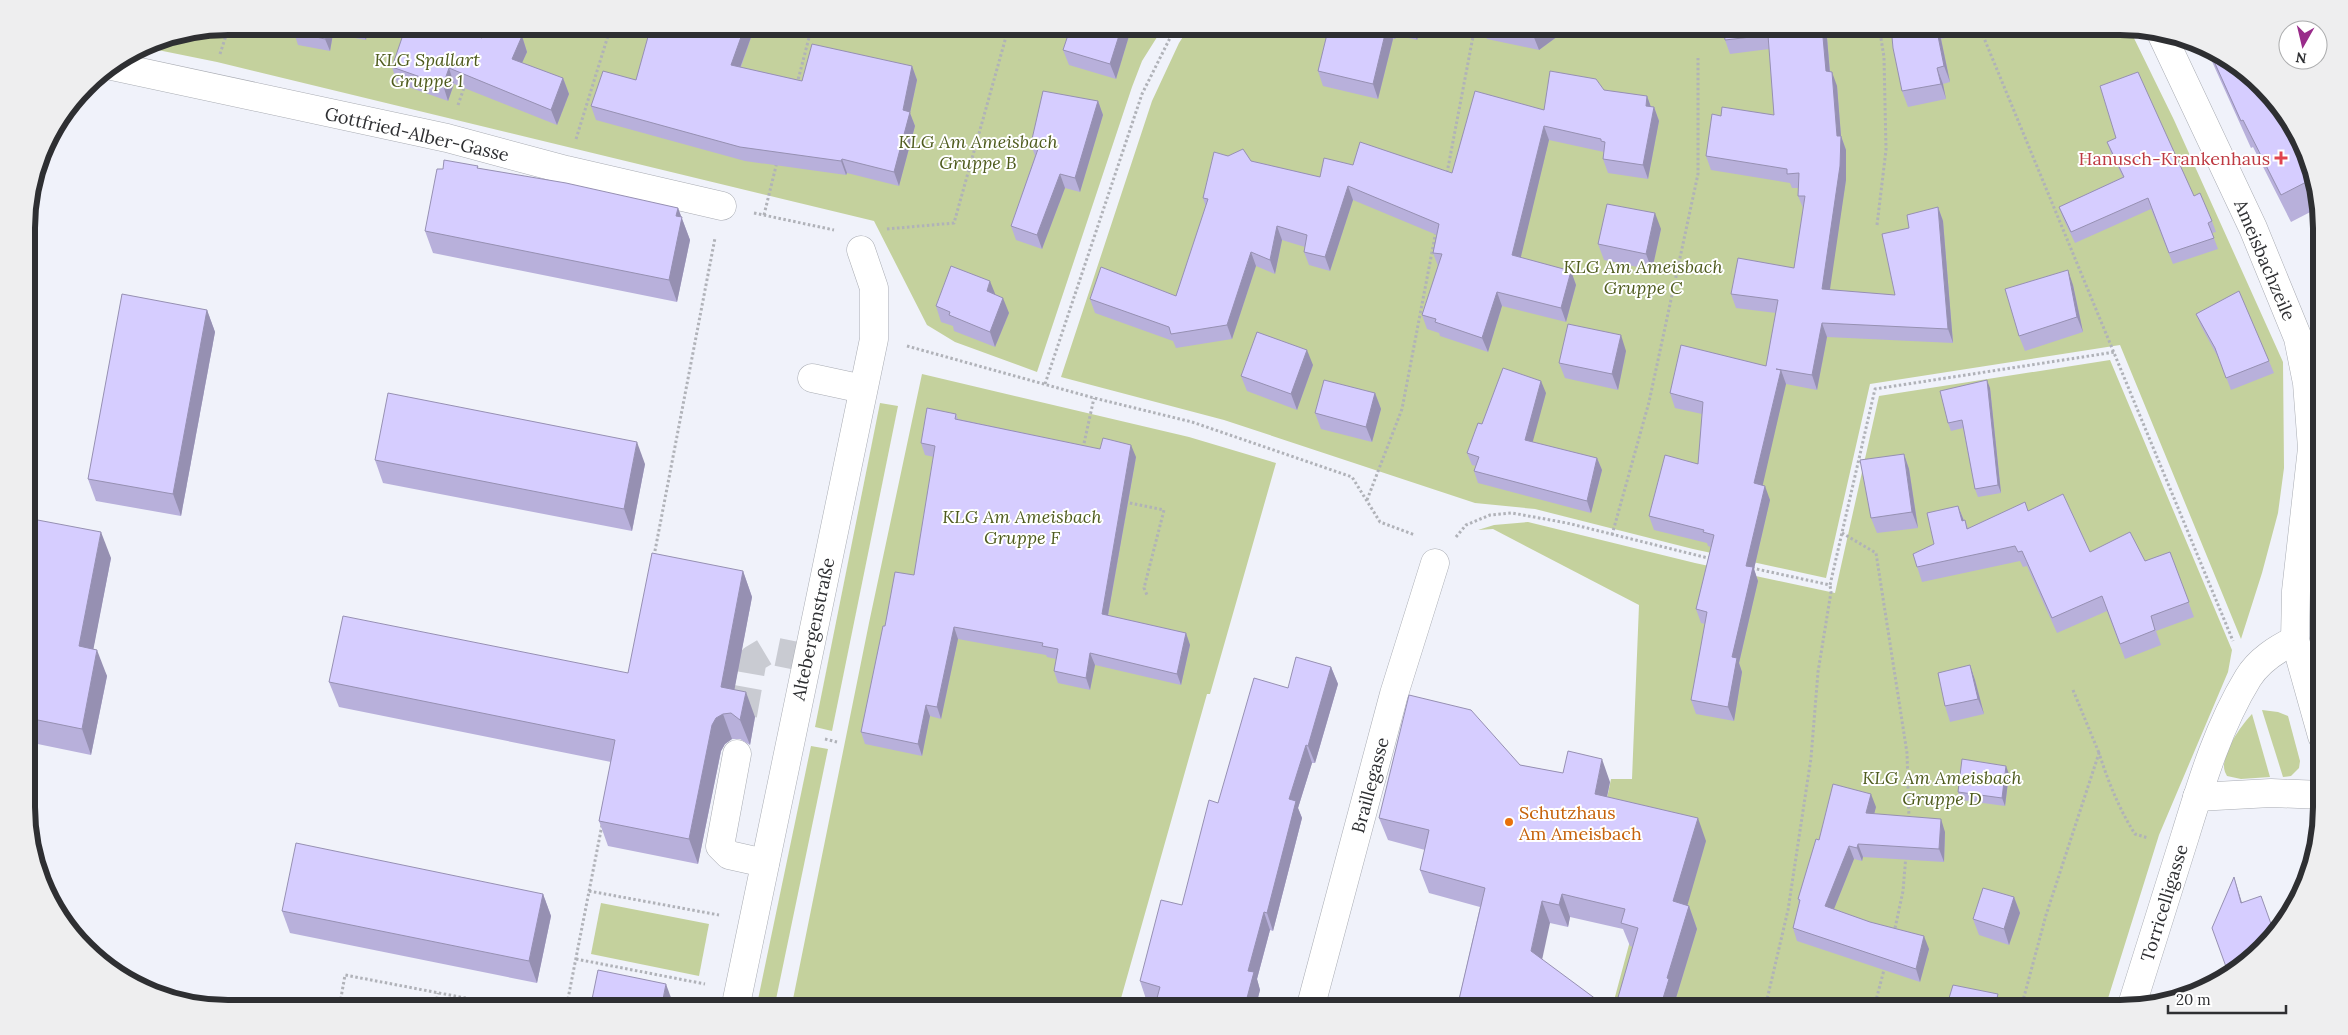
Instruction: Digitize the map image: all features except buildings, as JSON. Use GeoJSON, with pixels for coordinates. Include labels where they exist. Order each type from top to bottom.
{"type":"FeatureCollection","features":[{"type":"Feature","properties":{"kind":"street","name":"Ameisbachzeile"},"geometry":{"type":"LineString","coordinates":[[2165,41],[2249,219],[2283,299],[2313,379]]}},
{"type":"Feature","properties":{"kind":"street","name":"Gottfried-Alber-Gasse"},"geometry":{"type":"LineString","coordinates":[[121,68],[447,138],[566,170],[722,206]]}},
{"type":"Feature","properties":{"kind":"street","name":"Altebergenstraße"},"geometry":{"type":"LineString","coordinates":[[737,1000],[874,339],[874,288],[861,250]]}},
{"type":"Feature","properties":{"kind":"street"},"geometry":{"type":"LineString","coordinates":[[812,378],[863,389]]}},
{"type":"Feature","properties":{"kind":"street","name":"Ameisbachzeile"},"geometry":{"type":"LineString","coordinates":[[2313,415],[2312,448],[2296,591],[2295,640],[2313,704]]}},
{"type":"Feature","properties":{"kind":"street","name":"Braillegasse"},"geometry":{"type":"LineString","coordinates":[[1312,1000],[1394,694],[1435,563]]}},
{"type":"Feature","properties":{"kind":"street","name":"Torricelligasse"},"geometry":{"type":"LineString","coordinates":[[2134,1000],[2197,797],[2222,731],[2248,676],[2271,654],[2295,640]]}},
{"type":"Feature","properties":{"kind":"street"},"geometry":{"type":"LineString","coordinates":[[737,754],[720,846],[729,856],[765,863]]}},
{"type":"Feature","properties":{"kind":"street"},"geometry":{"type":"LineString","coordinates":[[2197,797],[2271,793],[2313,795]]}},
{"type":"Feature","properties":{"kind":"path"},"geometry":{"type":"LineString","coordinates":[[478,45],[481,35]]}},
{"type":"Feature","properties":{"kind":"path"},"geometry":{"type":"LineString","coordinates":[[566,170],[608,35]]}},
{"type":"Feature","properties":{"kind":"path"},"geometry":{"type":"LineString","coordinates":[[795,92],[810,35]]}},
{"type":"Feature","properties":{"kind":"path"},"geometry":{"type":"LineString","coordinates":[[884,230],[889,228],[954,224],[1006,35]]}},
{"type":"Feature","properties":{"kind":"path"},"geometry":{"type":"LineString","coordinates":[[1045,384],[1142,94],[1172,35]]}},
{"type":"Feature","properties":{"kind":"path"},"geometry":{"type":"LineString","coordinates":[[1446,180],[1473,35]]}},
{"type":"Feature","properties":{"kind":"path"},"geometry":{"type":"LineString","coordinates":[[1877,225],[1886,150],[1884,58],[1880,35]]}},
{"type":"Feature","properties":{"kind":"path"},"geometry":{"type":"LineString","coordinates":[[1983,35],[2234,643]]}},
{"type":"Feature","properties":{"kind":"path"},"geometry":{"type":"LineString","coordinates":[[1612,535],[1648,402],[1698,174],[1698,58]]}},
{"type":"Feature","properties":{"kind":"path"},"geometry":{"type":"LineString","coordinates":[[447,138],[466,82]]}},
{"type":"Feature","properties":{"kind":"path"},"geometry":{"type":"LineString","coordinates":[[764,215],[778,158]]}},
{"type":"Feature","properties":{"kind":"path"},"geometry":{"type":"LineString","coordinates":[[654,558],[722,206],[852,234],[861,250]]}},
{"type":"Feature","properties":{"kind":"path"},"geometry":{"type":"LineString","coordinates":[[1367,501],[1402,408],[1437,228]]}},
{"type":"Feature","properties":{"kind":"path"},"geometry":{"type":"LineString","coordinates":[[874,339],[924,350],[1094,398],[1192,422],[1352,477],[1380,522],[1432,541],[1435,563]]}},
{"type":"Feature","properties":{"kind":"path"},"geometry":{"type":"LineString","coordinates":[[1767,1000],[1788,910],[1811,758],[1818,672],[1831,592],[1830,585],[1876,389],[2115,352]]}},
{"type":"Feature","properties":{"kind":"path"},"geometry":{"type":"LineString","coordinates":[[1082,452],[1094,398]]}},
{"type":"Feature","properties":{"kind":"path"},"geometry":{"type":"LineString","coordinates":[[1119,500],[1164,510],[1144,588],[1148,595]]}},
{"type":"Feature","properties":{"kind":"path"},"geometry":{"type":"LineString","coordinates":[[1435,563],[1466,525],[1490,515],[1512,513],[1533,516],[1713,559]]}},
{"type":"Feature","properties":{"kind":"path"},"geometry":{"type":"LineString","coordinates":[[1842,534],[1876,553],[1907,753],[1909,826]]}},
{"type":"Feature","properties":{"kind":"path"},"geometry":{"type":"LineString","coordinates":[[1742,566],[1830,585]]}},
{"type":"Feature","properties":{"kind":"path"},"geometry":{"type":"LineString","coordinates":[[2073,690],[2108,781],[2135,834],[2162,842],[2177,860]]}},
{"type":"Feature","properties":{"kind":"path"},"geometry":{"type":"LineString","coordinates":[[2023,1000],[2046,915],[2098,753]]}},
{"type":"Feature","properties":{"kind":"path"},"geometry":{"type":"LineString","coordinates":[[568,1000],[602,822]]}},
{"type":"Feature","properties":{"kind":"path"},"geometry":{"type":"LineString","coordinates":[[1893,936],[1903,890],[1907,851]]}},
{"type":"Feature","properties":{"kind":"path"},"geometry":{"type":"LineString","coordinates":[[589,891],[753,921]]}},
{"type":"Feature","properties":{"kind":"path"},"geometry":{"type":"LineString","coordinates":[[576,959],[737,1000]]}},
{"type":"Feature","properties":{"kind":"path"},"geometry":{"type":"LineString","coordinates":[[1876,1000],[1885,965]]}},
{"type":"Feature","properties":{"kind":"path"},"geometry":{"type":"LineString","coordinates":[[341,1000],[345,975],[475,1000]]}},
{"type":"Feature","properties":{"kind":"path"},"geometry":{"type":"LineString","coordinates":[[437,1000],[438,993]]}},
{"type":"Feature","properties":{"kind":"green space","name":"KLG Am Ameisbach Gruppe B"},"geometry":{"type":"Polygon","coordinates":[[[215,35],[1158,35],[1142,61],[1132,87],[1037,372],[955,342],[927,325],[874,221],[217,62],[155,49],[190,39],[215,35]]]}},
{"type":"Feature","properties":{"kind":"green space","name":"KLG Am Ameisbach Gruppe C"},"geometry":{"type":"Polygon","coordinates":[[[1184,35],[2132,35],[2174,120],[2283,362],[2284,468],[2278,513],[2262,573],[2241,639],[2120,345],[1870,384],[1826,578],[1693,549],[1535,509],[1475,503],[1224,420],[1061,377],[1152,101],[1184,35]]]}},
{"type":"Feature","properties":{"kind":"green space","name":"KLG Am Ameisbach Gruppe D"},"geometry":{"type":"Polygon","coordinates":[[[2110,360],[2232,650],[2228,672],[2159,835],[2107,1000],[1614,1000],[1663,818],[1607,798],[1611,779],[1632,779],[1639,605],[1493,529],[1478,530],[1494,525],[1528,522],[1695,563],[1835,593],[1879,396],[2110,360]]]}},
{"type":"Feature","properties":{"kind":"green space","name":"KLG Am Ameisbach Gruppe F"},"geometry":{"type":"Polygon","coordinates":[[[922,374],[1189,437],[1276,463],[1210,694],[1207,694],[1121,1000],[793,1000],[869,623],[922,374]]]}},
{"type":"Feature","properties":{"kind":"green space"},"geometry":{"type":"Polygon","coordinates":[[[880,403],[898,406],[832,731],[815,727],[880,403]]]}},
{"type":"Feature","properties":{"kind":"green space"},"geometry":{"type":"Polygon","coordinates":[[[2262,710],[2278,712],[2288,716],[2300,761],[2299,768],[2291,776],[2283,777],[2262,710]]]}},
{"type":"Feature","properties":{"kind":"green space"},"geometry":{"type":"Polygon","coordinates":[[[2252,714],[2270,777],[2241,779],[2227,776],[2224,766],[2228,750],[2237,733],[2252,714]]]}},
{"type":"Feature","properties":{"kind":"green space"},"geometry":{"type":"Polygon","coordinates":[[[811,746],[828,749],[776,1000],[758,1000],[811,746]]]}},
{"type":"Feature","properties":{"kind":"green space"},"geometry":{"type":"Polygon","coordinates":[[[601,903],[709,924],[699,976],[591,954],[601,903]]]}},
{"type":"Feature","properties":{"kind":"tunnel"},"geometry":{"type":"LineString","coordinates":[[743,715],[753,659],[768,650],[807,658]]}},
{"type":"Feature","properties":{"kind":"place","name":"Hanusch-Krankenhaus"},"geometry":{"type":"Point","coordinates":[2281,158]}},
{"type":"Feature","properties":{"kind":"place","name":"Schutzhaus Am Ameisbach"},"geometry":{"type":"Point","coordinates":[1509,822]}},
{"type":"Feature","properties":{"kind":"park label","name":"KLG Spallart Gruppe 1"},"geometry":{"type":"Point","coordinates":[427,69]}}]}
